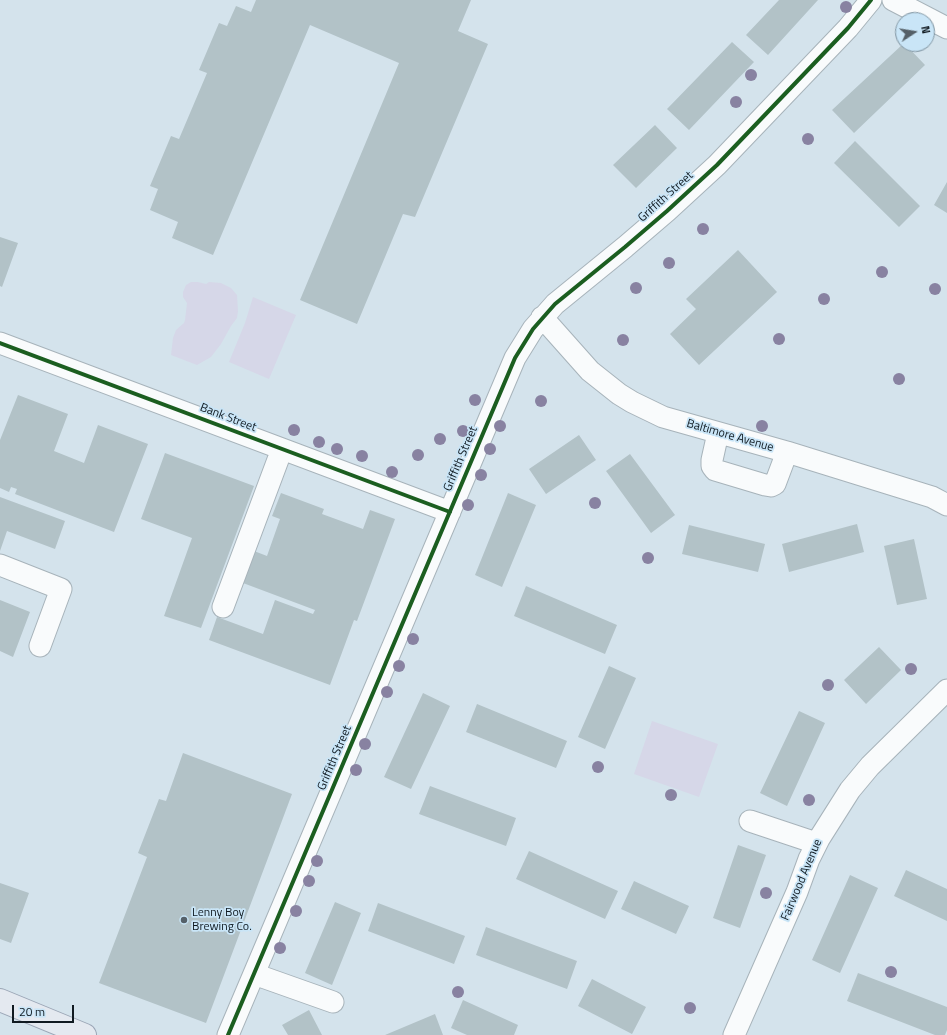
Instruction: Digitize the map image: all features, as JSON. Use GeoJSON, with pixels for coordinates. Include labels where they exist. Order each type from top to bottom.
{"type":"FeatureCollection","features":[{"type":"Feature","properties":{"kind":"main road"},"geometry":{"type":"LineString","coordinates":[[0,1000],[85,1035]]}},
{"type":"Feature","properties":{"kind":"street","name":"Griffith Street"},"geometry":{"type":"LineString","coordinates":[[228,1035],[514,358],[542,317],[555,304],[667,211],[717,165],[848,28],[871,0]]}},
{"type":"Feature","properties":{"kind":"street"},"geometry":{"type":"LineString","coordinates":[[893,0],[947,28]]}},
{"type":"Feature","properties":{"kind":"street","name":"Baltimore Avenue"},"geometry":{"type":"LineString","coordinates":[[542,317],[590,371],[617,393],[663,417],[787,452],[932,497],[947,505]]}},
{"type":"Feature","properties":{"kind":"street","name":"Bank Street"},"geometry":{"type":"LineString","coordinates":[[0,343],[450,512]]}},
{"type":"Feature","properties":{"kind":"street"},"geometry":{"type":"LineString","coordinates":[[718,433],[712,460],[712,466],[715,470],[758,483],[771,486],[775,484],[787,452]]}},
{"type":"Feature","properties":{"kind":"street"},"geometry":{"type":"LineString","coordinates":[[223,607],[282,449]]}},
{"type":"Feature","properties":{"kind":"street"},"geometry":{"type":"LineString","coordinates":[[0,565],[61,588],[40,646]]}},
{"type":"Feature","properties":{"kind":"street","name":"Fairwood Avenue"},"geometry":{"type":"LineString","coordinates":[[734,1035],[797,892],[816,843],[850,790],[870,766],[947,690]]}},
{"type":"Feature","properties":{"kind":"street"},"geometry":{"type":"LineString","coordinates":[[750,821],[816,843]]}},
{"type":"Feature","properties":{"kind":"street"},"geometry":{"type":"LineString","coordinates":[[254,974],[333,1002]]}},
{"type":"Feature","properties":{"kind":"shaded area"},"geometry":{"type":"Polygon","coordinates":[[[191,282],[206,284],[209,282],[221,283],[231,288],[237,295],[237,318],[211,357],[197,365],[171,355],[173,338],[176,330],[184,323],[185,320],[187,303],[183,297],[183,292],[186,285],[191,282]]]}},
{"type":"Feature","properties":{"kind":"shaded area"},"geometry":{"type":"Polygon","coordinates":[[[253,297],[296,315],[269,379],[229,362],[245,323],[253,297]]]}},
{"type":"Feature","properties":{"kind":"shaded area"},"geometry":{"type":"Polygon","coordinates":[[[652,721],[718,744],[699,797],[634,774],[652,721]]]}},
{"type":"Feature","properties":{"kind":"building"},"geometry":{"type":"Polygon","coordinates":[[[256,0],[471,0],[458,31],[488,44],[415,217],[403,214],[357,324],[300,300],[399,63],[310,25],[213,255],[172,238],[178,222],[150,210],[158,189],[150,186],[171,136],[179,139],[207,73],[199,70],[219,23],[227,26],[236,6],[251,12],[256,0]]]}},
{"type":"Feature","properties":{"kind":"building"},"geometry":{"type":"Polygon","coordinates":[[[779,0],[818,0],[768,55],[746,35],[779,0]]]}},
{"type":"Feature","properties":{"kind":"building"},"geometry":{"type":"Polygon","coordinates":[[[732,42],[754,62],[689,130],[667,109],[732,42]]]}},
{"type":"Feature","properties":{"kind":"building"},"geometry":{"type":"Polygon","coordinates":[[[895,51],[913,52],[925,65],[854,133],[832,110],[895,51]]]}},
{"type":"Feature","properties":{"kind":"building"},"geometry":{"type":"Polygon","coordinates":[[[655,125],[677,148],[636,188],[613,165],[655,125]]]}},
{"type":"Feature","properties":{"kind":"building"},"geometry":{"type":"Polygon","coordinates":[[[855,141],[920,206],[899,227],[834,163],[855,141]]]}},
{"type":"Feature","properties":{"kind":"building"},"geometry":{"type":"Polygon","coordinates":[[[947,182],[947,213],[934,205],[947,182]]]}},
{"type":"Feature","properties":{"kind":"building"},"geometry":{"type":"Polygon","coordinates":[[[0,237],[18,243],[2,287],[0,286],[0,237]]]}},
{"type":"Feature","properties":{"kind":"building"},"geometry":{"type":"Polygon","coordinates":[[[738,250],[777,292],[699,365],[670,334],[696,309],[686,299],[738,250]]]}},
{"type":"Feature","properties":{"kind":"building"},"geometry":{"type":"Polygon","coordinates":[[[18,395],[68,414],[54,451],[84,463],[98,425],[148,444],[114,532],[15,494],[17,489],[11,487],[9,492],[0,488],[0,440],[18,395]]]}},
{"type":"Feature","properties":{"kind":"building"},"geometry":{"type":"Polygon","coordinates":[[[579,435],[596,460],[546,494],[529,469],[579,435]]]}},
{"type":"Feature","properties":{"kind":"building"},"geometry":{"type":"Polygon","coordinates":[[[165,453],[254,486],[201,628],[164,616],[192,538],[141,519],[165,453]]]}},
{"type":"Feature","properties":{"kind":"building"},"geometry":{"type":"Polygon","coordinates":[[[630,454],[675,515],[651,533],[606,471],[630,454]]]}},
{"type":"Feature","properties":{"kind":"building"},"geometry":{"type":"Polygon","coordinates":[[[281,493],[324,509],[322,514],[363,529],[370,510],[395,519],[357,621],[354,620],[330,685],[209,640],[217,617],[263,634],[275,600],[313,614],[315,610],[243,583],[254,551],[267,556],[280,519],[272,516],[281,493]]]}},
{"type":"Feature","properties":{"kind":"building"},"geometry":{"type":"Polygon","coordinates":[[[508,493],[536,505],[502,587],[475,575],[508,493]]]}},
{"type":"Feature","properties":{"kind":"building"},"geometry":{"type":"Polygon","coordinates":[[[0,497],[65,521],[55,549],[7,531],[0,551],[0,497]]]}},
{"type":"Feature","properties":{"kind":"building"},"geometry":{"type":"Polygon","coordinates":[[[857,524],[864,552],[789,572],[782,544],[857,524]]]}},
{"type":"Feature","properties":{"kind":"building"},"geometry":{"type":"Polygon","coordinates":[[[689,525],[765,544],[758,572],[682,554],[689,525]]]}},
{"type":"Feature","properties":{"kind":"building"},"geometry":{"type":"Polygon","coordinates":[[[914,539],[927,599],[897,605],[884,546],[914,539]]]}},
{"type":"Feature","properties":{"kind":"building"},"geometry":{"type":"Polygon","coordinates":[[[526,586],[617,625],[605,654],[514,616],[526,586]]]}},
{"type":"Feature","properties":{"kind":"building"},"geometry":{"type":"Polygon","coordinates":[[[0,600],[30,612],[13,657],[0,651],[0,600]]]}},
{"type":"Feature","properties":{"kind":"building"},"geometry":{"type":"Polygon","coordinates":[[[879,647],[901,670],[866,704],[844,680],[879,647]]]}},
{"type":"Feature","properties":{"kind":"building"},"geometry":{"type":"Polygon","coordinates":[[[609,666],[636,678],[605,749],[578,737],[609,666]]]}},
{"type":"Feature","properties":{"kind":"building"},"geometry":{"type":"Polygon","coordinates":[[[423,693],[450,706],[411,789],[384,777],[423,693]]]}},
{"type":"Feature","properties":{"kind":"building"},"geometry":{"type":"Polygon","coordinates":[[[477,704],[567,741],[556,768],[466,732],[477,704]]]}},
{"type":"Feature","properties":{"kind":"building"},"geometry":{"type":"Polygon","coordinates":[[[799,711],[825,723],[787,806],[760,793],[799,711]]]}},
{"type":"Feature","properties":{"kind":"building","name":"Lenny Boy Brewing Co."},"geometry":{"type":"Polygon","coordinates":[[[183,753],[292,794],[206,1023],[99,983],[147,857],[138,853],[159,799],[166,801],[183,753]]]}},
{"type":"Feature","properties":{"kind":"building"},"geometry":{"type":"Polygon","coordinates":[[[430,786],[516,818],[506,846],[419,814],[430,786]]]}},
{"type":"Feature","properties":{"kind":"building"},"geometry":{"type":"Polygon","coordinates":[[[738,845],[766,855],[740,928],[713,918],[738,845]]]}},
{"type":"Feature","properties":{"kind":"building"},"geometry":{"type":"Polygon","coordinates":[[[529,851],[618,891],[605,919],[516,879],[529,851]]]}},
{"type":"Feature","properties":{"kind":"building"},"geometry":{"type":"Polygon","coordinates":[[[906,870],[947,889],[947,921],[894,896],[906,870]]]}},
{"type":"Feature","properties":{"kind":"building"},"geometry":{"type":"Polygon","coordinates":[[[850,875],[878,888],[840,973],[812,960],[850,875]]]}},
{"type":"Feature","properties":{"kind":"building"},"geometry":{"type":"Polygon","coordinates":[[[634,881],[689,906],[676,934],[621,909],[634,881]]]}},
{"type":"Feature","properties":{"kind":"building"},"geometry":{"type":"Polygon","coordinates":[[[0,883],[29,893],[11,943],[0,939],[0,883]]]}},
{"type":"Feature","properties":{"kind":"building"},"geometry":{"type":"Polygon","coordinates":[[[335,902],[361,913],[332,985],[305,973],[335,902]]]}},
{"type":"Feature","properties":{"kind":"building"},"geometry":{"type":"Polygon","coordinates":[[[378,903],[465,936],[454,964],[368,931],[378,903]]]}},
{"type":"Feature","properties":{"kind":"building"},"geometry":{"type":"Polygon","coordinates":[[[486,927],[577,961],[567,989],[476,955],[486,927]]]}},
{"type":"Feature","properties":{"kind":"building"},"geometry":{"type":"Polygon","coordinates":[[[858,973],[947,1007],[947,1030],[945,1035],[935,1035],[847,1001],[858,973]]]}},
{"type":"Feature","properties":{"kind":"building"},"geometry":{"type":"Polygon","coordinates":[[[592,979],[646,1007],[632,1034],[578,1006],[592,979]]]}},
{"type":"Feature","properties":{"kind":"building"},"geometry":{"type":"Polygon","coordinates":[[[463,1000],[518,1025],[514,1035],[467,1035],[451,1028],[463,1000]]]}},
{"type":"Feature","properties":{"kind":"building"},"geometry":{"type":"Polygon","coordinates":[[[309,1010],[322,1035],[288,1035],[282,1025],[309,1010]]]}},
{"type":"Feature","properties":{"kind":"building"},"geometry":{"type":"Polygon","coordinates":[[[435,1014],[443,1035],[385,1035],[435,1014]]]}},
{"type":"Feature","properties":{"kind":"cycle path"},"geometry":{"type":"LineString","coordinates":[[228,1035],[515,358],[533,329],[555,304],[667,211],[717,165],[848,28],[871,0]]}},
{"type":"Feature","properties":{"kind":"cycle path"},"geometry":{"type":"LineString","coordinates":[[0,343],[450,512]]}},
{"type":"Feature","properties":{"kind":"place","name":"Lenny Boy Brewing Co."},"geometry":{"type":"Point","coordinates":[184,920]}}]}
